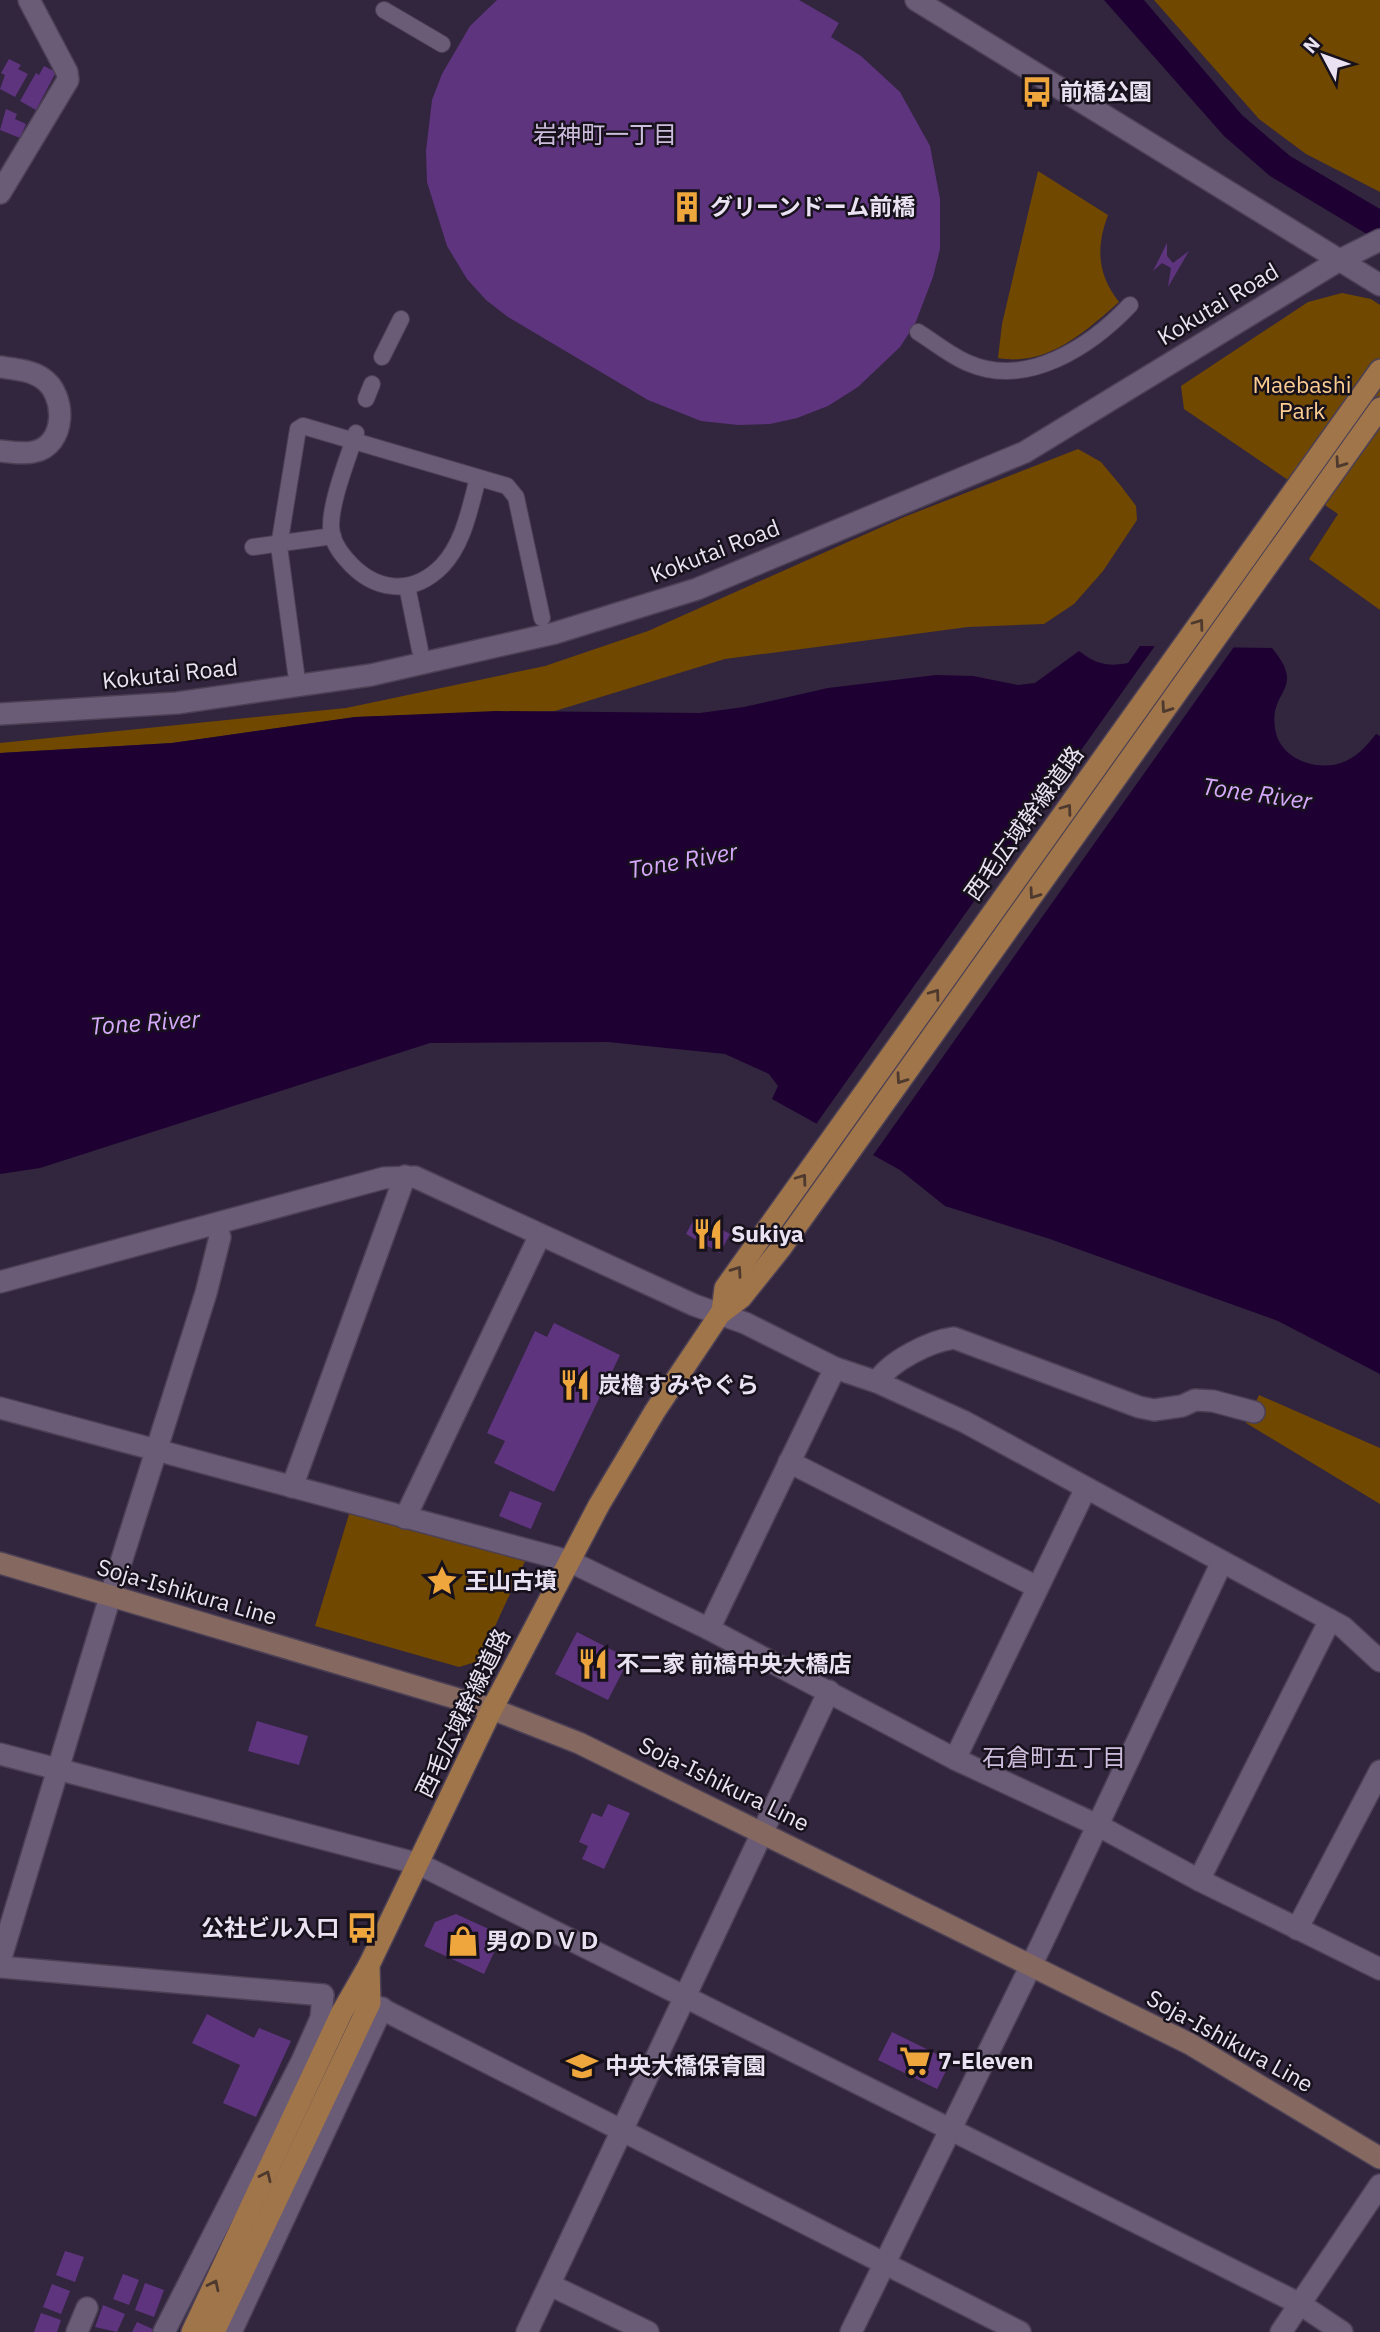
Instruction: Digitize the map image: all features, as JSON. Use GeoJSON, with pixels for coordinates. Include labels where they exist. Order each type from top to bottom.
{"type":"FeatureCollection","features":[{"type":"Feature","properties":{"kind":"main road","name":"西毛広域幹線道路"},"geometry":{"type":"LineString","coordinates":[[721,1313],[725,1288],[1380,370]]}},
{"type":"Feature","properties":{"kind":"main road","name":"西毛広域幹線道路"},"geometry":{"type":"LineString","coordinates":[[214,2332],[246,2241],[347,2002],[369,1965],[492,1709],[569,1560],[655,1411],[721,1313],[741,1298],[781,1248],[1380,408]]}},
{"type":"Feature","properties":{"kind":"main road","name":"Soja-Ishikura Line"},"geometry":{"type":"LineString","coordinates":[[0,1563],[492,1709],[579,1743],[1190,2044],[1380,2158]]}},
{"type":"Feature","properties":{"kind":"main road","name":"西毛広域幹線道路"},"geometry":{"type":"LineString","coordinates":[[191,2332],[246,2241],[376,2006],[369,1965]]}},
{"type":"Feature","properties":{"kind":"street"},"geometry":{"type":"LineString","coordinates":[[0,193],[68,80],[67,72],[29,0]]}},
{"type":"Feature","properties":{"kind":"street"},"geometry":{"type":"LineString","coordinates":[[916,0],[1380,285]]}},
{"type":"Feature","properties":{"kind":"street"},"geometry":{"type":"LineString","coordinates":[[388,13],[442,44]]}},
{"type":"Feature","properties":{"kind":"street","name":"Kokutai Road"},"geometry":{"type":"LineString","coordinates":[[0,714],[177,703],[371,675],[555,633],[697,589],[1025,452],[1338,261],[1377,242]]}},
{"type":"Feature","properties":{"kind":"street"},"geometry":{"type":"LineString","coordinates":[[918,332],[980,367],[1041,366],[1106,330],[1130,305]]}},
{"type":"Feature","properties":{"kind":"street"},"geometry":{"type":"LineString","coordinates":[[382,357],[401,319]]}},
{"type":"Feature","properties":{"kind":"street"},"geometry":{"type":"LineString","coordinates":[[0,367],[40,376],[59,397],[61,413],[57,432],[47,445],[34,452],[0,451]]}},
{"type":"Feature","properties":{"kind":"street"},"geometry":{"type":"LineString","coordinates":[[296,673],[279,546],[298,429],[303,426],[355,437],[507,486],[516,496],[542,618]]}},
{"type":"Feature","properties":{"kind":"street"},"geometry":{"type":"LineString","coordinates":[[355,437],[332,513],[333,536],[342,554],[369,579],[383,586],[407,586],[429,577],[454,549],[478,478]]}},
{"type":"Feature","properties":{"kind":"street"},"geometry":{"type":"LineString","coordinates":[[253,547],[279,546],[333,536]]}},
{"type":"Feature","properties":{"kind":"street"},"geometry":{"type":"LineString","coordinates":[[407,586],[420,650]]}},
{"type":"Feature","properties":{"kind":"street"},"geometry":{"type":"LineString","coordinates":[[292,1487],[405,1176]]}},
{"type":"Feature","properties":{"kind":"street"},"geometry":{"type":"LineString","coordinates":[[0,1282],[216,1226],[384,1178],[405,1176],[423,1180],[540,1235],[745,1323],[835,1368],[877,1382],[965,1422],[1330,1620],[1354,1635],[1380,1661]]}},
{"type":"Feature","properties":{"kind":"street"},"geometry":{"type":"LineString","coordinates":[[0,1961],[57,1768],[206,1293],[220,1237],[216,1226]]}},
{"type":"Feature","properties":{"kind":"street"},"geometry":{"type":"LineString","coordinates":[[405,1518],[540,1235]]}},
{"type":"Feature","properties":{"kind":"street"},"geometry":{"type":"LineString","coordinates":[[877,1382],[901,1361],[932,1344],[954,1338],[1139,1407],[1154,1410],[1182,1406],[1195,1400],[1213,1401],[1254,1412]]}},
{"type":"Feature","properties":{"kind":"street"},"geometry":{"type":"LineString","coordinates":[[709,1629],[835,1368]]}},
{"type":"Feature","properties":{"kind":"street"},"geometry":{"type":"LineString","coordinates":[[0,1408],[569,1560],[709,1629],[955,1759],[1098,1826],[1199,1880],[1380,1969]]}},
{"type":"Feature","properties":{"kind":"street"},"geometry":{"type":"LineString","coordinates":[[789,1462],[1037,1587]]}},
{"type":"Feature","properties":{"kind":"street"},"geometry":{"type":"LineString","coordinates":[[955,1759],[1086,1488]]}},
{"type":"Feature","properties":{"kind":"street"},"geometry":{"type":"LineString","coordinates":[[851,2332],[952,2130],[1222,1562]]}},
{"type":"Feature","properties":{"kind":"street"},"geometry":{"type":"LineString","coordinates":[[1199,1880],[1330,1620]]}},
{"type":"Feature","properties":{"kind":"street"},"geometry":{"type":"LineString","coordinates":[[527,2332],[829,1691]]}},
{"type":"Feature","properties":{"kind":"street"},"geometry":{"type":"LineString","coordinates":[[0,1754],[419,1864],[1300,2304],[1342,2332]]}},
{"type":"Feature","properties":{"kind":"street"},"geometry":{"type":"LineString","coordinates":[[1297,1929],[1380,1772]]}},
{"type":"Feature","properties":{"kind":"street"},"geometry":{"type":"LineString","coordinates":[[0,1967],[323,1995],[321,2018],[302,2062],[164,2332]]}},
{"type":"Feature","properties":{"kind":"street"},"geometry":{"type":"LineString","coordinates":[[231,2332],[376,2006],[1020,2332]]}},
{"type":"Feature","properties":{"kind":"street"},"geometry":{"type":"LineString","coordinates":[[1280,2332],[1380,2185]]}},
{"type":"Feature","properties":{"kind":"street"},"geometry":{"type":"LineString","coordinates":[[550,2285],[648,2332]]}},
{"type":"Feature","properties":{"kind":"street"},"geometry":{"type":"LineString","coordinates":[[77,2332],[87,2308]]}},
{"type":"Feature","properties":{"kind":"green space"},"geometry":{"type":"Polygon","coordinates":[[[1154,0],[1380,0],[1380,192],[1306,154],[1259,119],[1154,0]]]}},
{"type":"Feature","properties":{"kind":"green space"},"geometry":{"type":"Polygon","coordinates":[[[1038,171],[1108,215],[1100,249],[1101,260],[1106,281],[1119,302],[1079,335],[1049,352],[1016,359],[998,358],[1002,324],[1038,171]]]}},
{"type":"Feature","properties":{"kind":"green space","name":"Maebashi Park"},"geometry":{"type":"Polygon","coordinates":[[[1342,293],[1371,299],[1380,305],[1380,610],[1309,559],[1338,514],[1184,409],[1181,386],[1308,302],[1342,293]]]}},
{"type":"Feature","properties":{"kind":"green space"},"geometry":{"type":"Polygon","coordinates":[[[1078,449],[1101,462],[1121,486],[1136,506],[1137,520],[1103,571],[1074,604],[1044,624],[968,627],[725,659],[555,711],[356,717],[172,743],[0,753],[0,743],[346,708],[545,666],[648,631],[904,517],[1078,449]]]}},
{"type":"Feature","properties":{"kind":"green space"},"geometry":{"type":"Polygon","coordinates":[[[1259,1395],[1380,1448],[1380,1504],[1246,1423],[1259,1395]]]}},
{"type":"Feature","properties":{"kind":"green space"},"geometry":{"type":"Polygon","coordinates":[[[350,1511],[527,1557],[479,1661],[459,1667],[315,1626],[350,1511]]]}},
{"type":"Feature","properties":{"kind":"water"},"geometry":{"type":"Polygon","coordinates":[[[1104,0],[1144,0],[1242,115],[1290,156],[1380,209],[1380,242],[1270,176],[1224,136],[1104,0]]]}},
{"type":"Feature","properties":{"kind":"water","name":"Tone River"},"geometry":{"type":"Polygon","coordinates":[[[1140,646],[1272,648],[1282,662],[1287,681],[1277,705],[1275,728],[1284,749],[1303,762],[1326,766],[1338,764],[1356,755],[1376,734],[1380,736],[1380,1374],[1278,1321],[1050,1239],[945,1206],[900,1170],[772,1099],[778,1086],[769,1074],[725,1054],[608,1042],[430,1043],[40,1168],[0,1174],[0,753],[172,743],[355,717],[496,711],[700,713],[744,707],[828,688],[936,675],[973,676],[1018,685],[1035,683],[1079,651],[1102,663],[1121,664],[1128,663],[1140,646]]]}},
{"type":"Feature","properties":{"kind":"pier"},"geometry":{"type":"Polygon","coordinates":[[[1157,643],[1236,644],[871,1158],[814,1127],[1157,643]]]}},
{"type":"Feature","properties":{"kind":"building","name":"グリーンドーム前橋"},"geometry":{"type":"Polygon","coordinates":[[[497,0],[799,0],[839,23],[831,37],[861,56],[900,92],[930,146],[940,199],[940,249],[933,277],[915,324],[900,347],[858,387],[828,406],[797,418],[770,424],[738,425],[701,421],[648,400],[508,317],[486,300],[467,279],[447,246],[427,182],[426,151],[432,100],[442,74],[470,26],[497,0]]]}},
{"type":"Feature","properties":{"kind":"building"},"geometry":{"type":"Polygon","coordinates":[[[9,59],[21,65],[18,69],[28,74],[15,97],[0,89],[5,75],[1,73],[9,59]]]}},
{"type":"Feature","properties":{"kind":"building"},"geometry":{"type":"Polygon","coordinates":[[[44,66],[56,72],[36,110],[20,101],[36,73],[39,75],[44,66]]]}},
{"type":"Feature","properties":{"kind":"building"},"geometry":{"type":"Polygon","coordinates":[[[6,109],[17,114],[15,119],[26,124],[20,138],[0,130],[6,109]]]}},
{"type":"Feature","properties":{"kind":"building"},"geometry":{"type":"Polygon","coordinates":[[[1167,243],[1167,256],[1173,263],[1189,251],[1168,287],[1171,268],[1162,263],[1153,271],[1167,243]]]}},
{"type":"Feature","properties":{"kind":"building","name":"Sukiya"},"geometry":{"type":"Polygon","coordinates":[[[696,1215],[730,1234],[720,1253],[686,1234],[696,1215]]]}},
{"type":"Feature","properties":{"kind":"building"},"geometry":{"type":"Polygon","coordinates":[[[554,1323],[620,1355],[554,1492],[494,1463],[505,1441],[487,1433],[535,1331],[547,1337],[554,1323]]]}},
{"type":"Feature","properties":{"kind":"building"},"geometry":{"type":"Polygon","coordinates":[[[510,1491],[542,1503],[531,1529],[499,1516],[510,1491]]]}},
{"type":"Feature","properties":{"kind":"building","name":"不二家 前橋中央大橋店"},"geometry":{"type":"Polygon","coordinates":[[[577,1632],[622,1655],[623,1651],[631,1655],[608,1700],[555,1674],[577,1632]]]}},
{"type":"Feature","properties":{"kind":"building"},"geometry":{"type":"Polygon","coordinates":[[[257,1721],[308,1736],[299,1765],[248,1751],[257,1721]]]}},
{"type":"Feature","properties":{"kind":"building"},"geometry":{"type":"Polygon","coordinates":[[[608,1804],[630,1813],[604,1869],[582,1859],[588,1846],[579,1842],[592,1813],[602,1817],[608,1804]]]}},
{"type":"Feature","properties":{"kind":"building","name":"男のＤＶＤ"},"geometry":{"type":"Polygon","coordinates":[[[456,1914],[502,1935],[484,1974],[424,1946],[435,1922],[456,1914]]]}},
{"type":"Feature","properties":{"kind":"building"},"geometry":{"type":"Polygon","coordinates":[[[207,2014],[254,2038],[259,2028],[291,2041],[256,2117],[223,2103],[240,2065],[192,2043],[207,2014]]]}},
{"type":"Feature","properties":{"kind":"building"},"geometry":{"type":"Polygon","coordinates":[[[892,2032],[951,2061],[937,2089],[878,2060],[892,2032]]]}},
{"type":"Feature","properties":{"kind":"building"},"geometry":{"type":"Polygon","coordinates":[[[65,2251],[84,2257],[75,2282],[56,2275],[65,2251]]]}},
{"type":"Feature","properties":{"kind":"building"},"geometry":{"type":"Polygon","coordinates":[[[123,2274],[139,2280],[129,2305],[113,2299],[123,2274]]]}},
{"type":"Feature","properties":{"kind":"building"},"geometry":{"type":"Polygon","coordinates":[[[145,2283],[164,2290],[154,2317],[135,2310],[145,2283]]]}},
{"type":"Feature","properties":{"kind":"building"},"geometry":{"type":"Polygon","coordinates":[[[52,2284],[70,2291],[61,2314],[43,2307],[52,2284]]]}},
{"type":"Feature","properties":{"kind":"building"},"geometry":{"type":"Polygon","coordinates":[[[103,2305],[125,2314],[117,2332],[95,2327],[103,2305]]]}},
{"type":"Feature","properties":{"kind":"building"},"geometry":{"type":"Polygon","coordinates":[[[41,2313],[61,2320],[57,2332],[34,2332],[41,2313]]]}},
{"type":"Feature","properties":{"kind":"building"},"geometry":{"type":"Polygon","coordinates":[[[137,2322],[159,2332],[132,2332],[137,2322]]]}},
{"type":"Feature","properties":{"kind":"place","name":"前橋公園"},"geometry":{"type":"Point","coordinates":[1037,92]}},
{"type":"Feature","properties":{"kind":"place","name":"グリーンドーム前橋"},"geometry":{"type":"Point","coordinates":[687,207]}},
{"type":"Feature","properties":{"kind":"place","name":"Sukiya"},"geometry":{"type":"Point","coordinates":[708,1234]}},
{"type":"Feature","properties":{"kind":"place","name":"炭櫓すみやぐら"},"geometry":{"type":"Point","coordinates":[575,1385]}},
{"type":"Feature","properties":{"kind":"place","name":"王山古墳"},"geometry":{"type":"Point","coordinates":[442,1581]}},
{"type":"Feature","properties":{"kind":"place","name":"不二家 前橋中央大橋店"},"geometry":{"type":"Point","coordinates":[593,1664]}},
{"type":"Feature","properties":{"kind":"place","name":"公社ビル入口"},"geometry":{"type":"Point","coordinates":[362,1928]}},
{"type":"Feature","properties":{"kind":"place","name":"男のＤＶＤ"},"geometry":{"type":"Point","coordinates":[463,1941]}},
{"type":"Feature","properties":{"kind":"place","name":"7-Eleven"},"geometry":{"type":"Point","coordinates":[915,2061]}},
{"type":"Feature","properties":{"kind":"place","name":"中央大橋保育園"},"geometry":{"type":"Point","coordinates":[582,2066]}},
{"type":"Feature","properties":{"kind":"district","name":"岩神町一丁目"},"geometry":{"type":"Point","coordinates":[605,135]}},
{"type":"Feature","properties":{"kind":"district","name":"石倉町五丁目"},"geometry":{"type":"Point","coordinates":[1054,1758]}}]}
